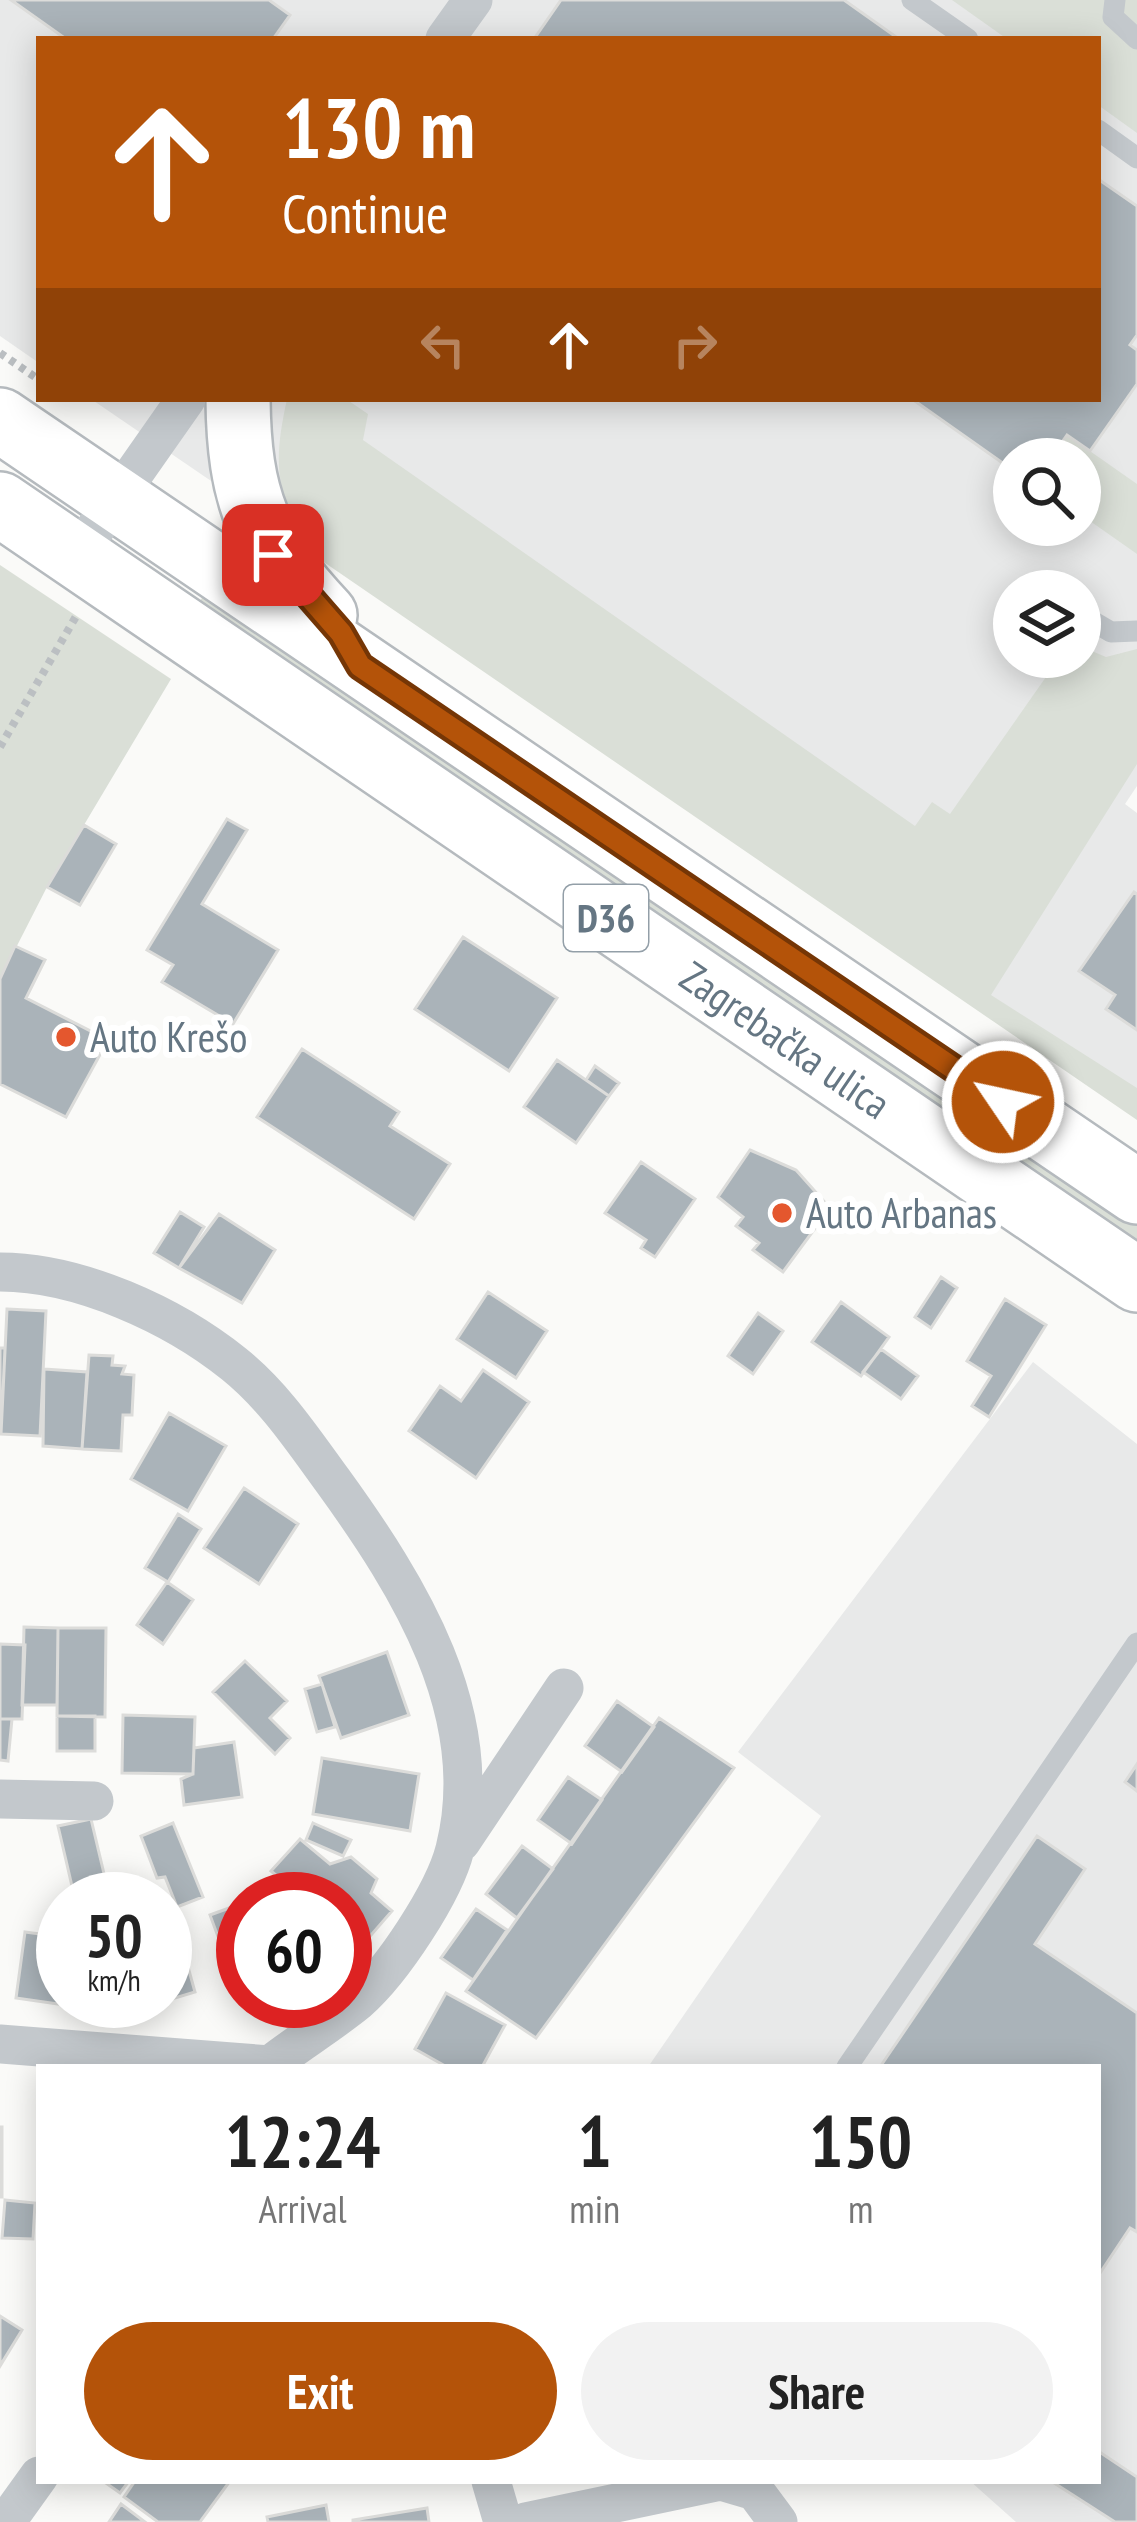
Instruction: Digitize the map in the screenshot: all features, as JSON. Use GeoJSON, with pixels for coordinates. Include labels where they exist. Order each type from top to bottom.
{"type":"FeatureCollection","features":[{"type":"Feature","properties":{"kind":"main road"},"geometry":{"type":"LineString","coordinates":[[238,402],[241,472],[256,523],[290,580],[341,633],[360,666]]}},
{"type":"Feature","properties":{"kind":"main road","name":"Zagrebačka ulica"},"geometry":{"type":"LineString","coordinates":[[0,420],[1137,1192]]}},
{"type":"Feature","properties":{"kind":"main road","name":"Zagrebačka ulica"},"geometry":{"type":"LineString","coordinates":[[0,504],[79,581],[1137,1280]]}},
{"type":"Feature","properties":{"kind":"street"},"geometry":{"type":"LineString","coordinates":[[447,36],[473,0]]}},
{"type":"Feature","properties":{"kind":"street"},"geometry":{"type":"LineString","coordinates":[[79,581],[116,499],[184,402]]}},
{"type":"Feature","properties":{"kind":"street"},"geometry":{"type":"LineString","coordinates":[[0,1272],[63,1282],[124,1301],[191,1335],[268,1395],[376,1541],[437,1655],[463,1773],[455,1852]]}},
{"type":"Feature","properties":{"kind":"street"},"geometry":{"type":"LineString","coordinates":[[273,2064],[358,2000],[386,1970],[418,1924],[455,1852],[564,1688]]}},
{"type":"Feature","properties":{"kind":"street"},"geometry":{"type":"LineString","coordinates":[[0,1799],[94,1801]]}},
{"type":"Feature","properties":{"kind":"street"},"geometry":{"type":"LineString","coordinates":[[0,2044],[245,2064]]}},
{"type":"Feature","properties":{"kind":"street"},"geometry":{"type":"LineString","coordinates":[[6,2522],[36,2480]]}},
{"type":"Feature","properties":{"kind":"street"},"geometry":{"type":"LineString","coordinates":[[491,2484],[503,2522]]}},
{"type":"Feature","properties":{"kind":"street"},"geometry":{"type":"LineString","coordinates":[[524,2522],[708,2484]]}},
{"type":"Feature","properties":{"kind":"street"},"geometry":{"type":"LineString","coordinates":[[732,2484],[755,2491],[778,2522]]}},
{"type":"Feature","properties":{"kind":"lane"},"geometry":{"type":"LineString","coordinates":[[913,0],[964,36]]}},
{"type":"Feature","properties":{"kind":"lane"},"geometry":{"type":"LineString","coordinates":[[1115,0],[1113,17],[1137,39]]}},
{"type":"Feature","properties":{"kind":"lane"},"geometry":{"type":"LineString","coordinates":[[1101,132],[1137,158]]}},
{"type":"Feature","properties":{"kind":"lane"},"geometry":{"type":"LineString","coordinates":[[1101,626],[1111,632],[1137,632]]}},
{"type":"Feature","properties":{"kind":"lane"},"geometry":{"type":"LineString","coordinates":[[849,2064],[1137,1643]]}},
{"type":"Feature","properties":{"kind":"path"},"geometry":{"type":"LineString","coordinates":[[0,353],[36,378]]}},
{"type":"Feature","properties":{"kind":"path"},"geometry":{"type":"LineString","coordinates":[[0,747],[79,581]]}},
{"type":"Feature","properties":{"kind":"shaded area"},"geometry":{"type":"Polygon","coordinates":[[[0,0],[955,0],[1006,36],[36,36],[36,361],[0,336],[0,0]]]}},
{"type":"Feature","properties":{"kind":"shaded area"},"geometry":{"type":"Polygon","coordinates":[[[952,0],[1137,0],[1137,133],[1101,107],[1101,36],[1003,36],[952,0]]]}},
{"type":"Feature","properties":{"kind":"shaded area"},"geometry":{"type":"Polygon","coordinates":[[[1101,103],[1137,129],[1137,786],[1125,804],[1137,813],[1137,1113],[95,402],[1101,402],[1101,103]]]}},
{"type":"Feature","properties":{"kind":"shaded area"},"geometry":{"type":"Polygon","coordinates":[[[287,402],[350,402],[368,414],[363,440],[915,826],[932,802],[950,814],[1045,678],[1101,678],[1101,655],[1137,649],[1137,764],[991,995],[1137,1088],[1137,1120],[312,554],[284,496],[279,462],[287,402]]]}},
{"type":"Feature","properties":{"kind":"shaded area"},"geometry":{"type":"Polygon","coordinates":[[[1101,459],[1137,484],[1137,554],[1101,529],[1101,459]]]}},
{"type":"Feature","properties":{"kind":"shaded area"},"geometry":{"type":"Polygon","coordinates":[[[0,565],[171,679],[47,887],[0,979],[0,565]]]}},
{"type":"Feature","properties":{"kind":"shaded area"},"geometry":{"type":"Polygon","coordinates":[[[211,586],[1137,1221],[1137,1253],[193,610],[211,586]]]}},
{"type":"Feature","properties":{"kind":"shaded area"},"geometry":{"type":"Polygon","coordinates":[[[1033,1362],[1137,1444],[1137,2522],[1016,2522],[973,2484],[1101,2484],[1101,2064],[650,2064],[821,1816],[738,1752],[1033,1362]]]}},
{"type":"Feature","properties":{"kind":"building"},"geometry":{"type":"Polygon","coordinates":[[[11,0],[269,0],[290,15],[275,36],[62,36],[11,0]]]}},
{"type":"Feature","properties":{"kind":"building"},"geometry":{"type":"Polygon","coordinates":[[[561,0],[844,0],[895,36],[536,36],[561,0]]]}},
{"type":"Feature","properties":{"kind":"building"},"geometry":{"type":"Polygon","coordinates":[[[1101,181],[1137,206],[1137,335],[1130,345],[1137,350],[1137,384],[1099,438],[993,438],[993,456],[916,402],[1101,402],[1101,181]]]}},
{"type":"Feature","properties":{"kind":"building"},"geometry":{"type":"Polygon","coordinates":[[[227,819],[247,830],[202,904],[278,950],[233,1024],[162,982],[173,965],[147,950],[227,819]]]}},
{"type":"Feature","properties":{"kind":"building"},"geometry":{"type":"Polygon","coordinates":[[[84,825],[116,844],[80,905],[47,887],[84,825]]]}},
{"type":"Feature","properties":{"kind":"building"},"geometry":{"type":"Polygon","coordinates":[[[1134,892],[1137,1030],[1106,1009],[1115,995],[1079,971],[1134,892]]]}},
{"type":"Feature","properties":{"kind":"building"},"geometry":{"type":"Polygon","coordinates":[[[463,937],[557,998],[509,1071],[415,1009],[463,937]]]}},
{"type":"Feature","properties":{"kind":"building"},"geometry":{"type":"Polygon","coordinates":[[[15,946],[45,960],[26,998],[108,1040],[66,1117],[0,1084],[0,979],[15,946]]]}},
{"type":"Feature","properties":{"kind":"building"},"geometry":{"type":"Polygon","coordinates":[[[302,1049],[399,1112],[390,1126],[450,1164],[414,1219],[257,1117],[302,1049]]]}},
{"type":"Feature","properties":{"kind":"building"},"geometry":{"type":"Polygon","coordinates":[[[557,1060],[609,1096],[576,1143],[524,1107],[557,1060]]]}},
{"type":"Feature","properties":{"kind":"building"},"geometry":{"type":"Polygon","coordinates":[[[595,1066],[619,1083],[609,1096],[586,1080],[595,1066]]]}},
{"type":"Feature","properties":{"kind":"building","name":"Auto Arbanas"},"geometry":{"type":"Polygon","coordinates":[[[750,1150],[796,1170],[830,1208],[783,1272],[753,1250],[759,1243],[736,1226],[743,1217],[718,1197],[750,1150]]]}},
{"type":"Feature","properties":{"kind":"building"},"geometry":{"type":"Polygon","coordinates":[[[641,1162],[695,1199],[655,1257],[641,1248],[646,1240],[605,1213],[641,1162]]]}},
{"type":"Feature","properties":{"kind":"building"},"geometry":{"type":"Polygon","coordinates":[[[180,1212],[204,1227],[179,1268],[154,1253],[180,1212]]]}},
{"type":"Feature","properties":{"kind":"building"},"geometry":{"type":"Polygon","coordinates":[[[219,1214],[275,1250],[242,1303],[179,1268],[219,1214]]]}},
{"type":"Feature","properties":{"kind":"building"},"geometry":{"type":"Polygon","coordinates":[[[941,1277],[957,1288],[931,1328],[915,1317],[941,1277]]]}},
{"type":"Feature","properties":{"kind":"building"},"geometry":{"type":"Polygon","coordinates":[[[488,1292],[547,1331],[516,1378],[457,1339],[488,1292]]]}},
{"type":"Feature","properties":{"kind":"building"},"geometry":{"type":"Polygon","coordinates":[[[1005,1299],[1046,1325],[989,1417],[972,1406],[991,1376],[967,1361],[1005,1299]]]}},
{"type":"Feature","properties":{"kind":"building"},"geometry":{"type":"Polygon","coordinates":[[[841,1302],[889,1337],[861,1376],[812,1342],[841,1302]]]}},
{"type":"Feature","properties":{"kind":"building"},"geometry":{"type":"Polygon","coordinates":[[[7,1309],[46,1311],[40,1436],[1,1434],[7,1309]]]}},
{"type":"Feature","properties":{"kind":"building"},"geometry":{"type":"Polygon","coordinates":[[[758,1313],[783,1331],[753,1374],[728,1356],[758,1313]]]}},
{"type":"Feature","properties":{"kind":"building"},"geometry":{"type":"Polygon","coordinates":[[[0,1348],[5,1348],[1,1434],[0,1434],[0,1348]]]}},
{"type":"Feature","properties":{"kind":"building"},"geometry":{"type":"Polygon","coordinates":[[[881,1349],[918,1376],[901,1399],[863,1372],[881,1349]]]}},
{"type":"Feature","properties":{"kind":"building"},"geometry":{"type":"Polygon","coordinates":[[[89,1355],[113,1356],[112,1365],[125,1366],[122,1374],[134,1375],[132,1415],[123,1415],[121,1451],[82,1449],[89,1355]]]}},
{"type":"Feature","properties":{"kind":"building"},"geometry":{"type":"Polygon","coordinates":[[[44,1369],[87,1372],[82,1449],[43,1446],[44,1369]]]}},
{"type":"Feature","properties":{"kind":"building"},"geometry":{"type":"Polygon","coordinates":[[[483,1370],[529,1402],[476,1478],[409,1431],[440,1386],[461,1401],[483,1370]]]}},
{"type":"Feature","properties":{"kind":"building"},"geometry":{"type":"Polygon","coordinates":[[[169,1413],[226,1446],[188,1511],[131,1479],[169,1413]]]}},
{"type":"Feature","properties":{"kind":"building"},"geometry":{"type":"Polygon","coordinates":[[[244,1488],[298,1524],[259,1584],[204,1548],[244,1488]]]}},
{"type":"Feature","properties":{"kind":"building"},"geometry":{"type":"Polygon","coordinates":[[[178,1514],[201,1529],[168,1582],[145,1568],[178,1514]]]}},
{"type":"Feature","properties":{"kind":"building"},"geometry":{"type":"Polygon","coordinates":[[[167,1582],[193,1600],[163,1644],[137,1625],[167,1582]]]}},
{"type":"Feature","properties":{"kind":"building"},"geometry":{"type":"Polygon","coordinates":[[[24,1627],[58,1628],[57,1705],[22,1705],[24,1627]]]}},
{"type":"Feature","properties":{"kind":"building"},"geometry":{"type":"Polygon","coordinates":[[[58,1628],[106,1628],[105,1717],[57,1716],[58,1628]]]}},
{"type":"Feature","properties":{"kind":"building"},"geometry":{"type":"Polygon","coordinates":[[[0,1644],[25,1645],[22,1719],[0,1719],[0,1644]]]}},
{"type":"Feature","properties":{"kind":"building"},"geometry":{"type":"Polygon","coordinates":[[[387,1652],[409,1715],[341,1738],[319,1676],[387,1652]]]}},
{"type":"Feature","properties":{"kind":"building"},"geometry":{"type":"Polygon","coordinates":[[[245,1661],[287,1701],[270,1718],[290,1738],[275,1754],[213,1692],[245,1661]]]}},
{"type":"Feature","properties":{"kind":"building"},"geometry":{"type":"Polygon","coordinates":[[[322,1684],[335,1727],[317,1732],[305,1689],[322,1684]]]}},
{"type":"Feature","properties":{"kind":"building"},"geometry":{"type":"Polygon","coordinates":[[[617,1701],[654,1727],[622,1772],[585,1746],[617,1701]]]}},
{"type":"Feature","properties":{"kind":"building"},"geometry":{"type":"Polygon","coordinates":[[[123,1715],[195,1717],[193,1774],[122,1773],[123,1715]]]}},
{"type":"Feature","properties":{"kind":"building"},"geometry":{"type":"Polygon","coordinates":[[[57,1716],[95,1716],[95,1751],[57,1751],[57,1716]]]}},
{"type":"Feature","properties":{"kind":"building"},"geometry":{"type":"Polygon","coordinates":[[[659,1718],[734,1768],[536,2038],[466,1991],[659,1718]]]}},
{"type":"Feature","properties":{"kind":"building"},"geometry":{"type":"Polygon","coordinates":[[[0,1719],[12,1719],[8,1761],[0,1760],[0,1719]]]}},
{"type":"Feature","properties":{"kind":"building"},"geometry":{"type":"Polygon","coordinates":[[[234,1742],[242,1797],[184,1805],[181,1779],[193,1774],[194,1748],[234,1742]]]}},
{"type":"Feature","properties":{"kind":"building"},"geometry":{"type":"Polygon","coordinates":[[[322,1758],[419,1774],[410,1831],[313,1814],[322,1758]]]}},
{"type":"Feature","properties":{"kind":"building"},"geometry":{"type":"Polygon","coordinates":[[[1137,1764],[1137,1791],[1125,1782],[1137,1764]]]}},
{"type":"Feature","properties":{"kind":"building"},"geometry":{"type":"Polygon","coordinates":[[[568,1777],[602,1800],[572,1844],[538,1820],[568,1777]]]}},
{"type":"Feature","properties":{"kind":"building"},"geometry":{"type":"Polygon","coordinates":[[[91,1819],[104,1872],[69,1872],[58,1826],[91,1819]]]}},
{"type":"Feature","properties":{"kind":"building"},"geometry":{"type":"Polygon","coordinates":[[[173,1823],[203,1897],[192,1901],[192,1872],[155,1872],[141,1836],[173,1823]]]}},
{"type":"Feature","properties":{"kind":"building"},"geometry":{"type":"Polygon","coordinates":[[[313,1823],[351,1840],[343,1856],[306,1840],[313,1823]]]}},
{"type":"Feature","properties":{"kind":"building"},"geometry":{"type":"Polygon","coordinates":[[[1037,1836],[1085,1869],[1035,1944],[1137,2013],[1137,2232],[1130,2228],[1101,2272],[1101,2064],[882,2064],[1037,1836]]]}},
{"type":"Feature","properties":{"kind":"building"},"geometry":{"type":"Polygon","coordinates":[[[300,1839],[330,1864],[351,1857],[369,1872],[272,1872],[300,1839]]]}},
{"type":"Feature","properties":{"kind":"building"},"geometry":{"type":"Polygon","coordinates":[[[522,1846],[553,1869],[517,1918],[486,1894],[522,1846]]]}},
{"type":"Feature","properties":{"kind":"building"},"geometry":{"type":"Polygon","coordinates":[[[372,1894],[392,1911],[372,1934],[372,1894]]]}},
{"type":"Feature","properties":{"kind":"building"},"geometry":{"type":"Polygon","coordinates":[[[476,1909],[507,1930],[473,1980],[441,1958],[476,1909]]]}},
{"type":"Feature","properties":{"kind":"building"},"geometry":{"type":"Polygon","coordinates":[[[25,1932],[36,1933],[36,2001],[16,1998],[25,1932]]]}},
{"type":"Feature","properties":{"kind":"building"},"geometry":{"type":"Polygon","coordinates":[[[446,1993],[505,2025],[484,2064],[442,2064],[415,2049],[446,1993]]]}},
{"type":"Feature","properties":{"kind":"building"},"geometry":{"type":"Polygon","coordinates":[[[2,2127],[2,2197],[0,2197],[2,2127]]]}},
{"type":"Feature","properties":{"kind":"building"},"geometry":{"type":"Polygon","coordinates":[[[5,2200],[35,2203],[33,2239],[2,2238],[5,2200]]]}},
{"type":"Feature","properties":{"kind":"building"},"geometry":{"type":"Polygon","coordinates":[[[0,2316],[22,2330],[0,2366],[0,2316]]]}},
{"type":"Feature","properties":{"kind":"building"},"geometry":{"type":"Polygon","coordinates":[[[1101,2453],[1137,2477],[1137,2522],[1115,2522],[1056,2484],[1101,2484],[1101,2453]]]}},
{"type":"Feature","properties":{"kind":"building"},"geometry":{"type":"Polygon","coordinates":[[[133,2484],[228,2484],[200,2522],[158,2522],[124,2497],[133,2484]]]}},
{"type":"Feature","properties":{"kind":"building"},"geometry":{"type":"Polygon","coordinates":[[[121,2504],[145,2522],[109,2522],[121,2504]]]}},
{"type":"Feature","properties":{"kind":"building"},"geometry":{"type":"Polygon","coordinates":[[[326,2505],[329,2522],[268,2522],[267,2517],[326,2505]]]}},
{"type":"Feature","properties":{"kind":"building"},"geometry":{"type":"Polygon","coordinates":[[[427,2508],[429,2522],[353,2522],[353,2520],[427,2508]]]}},
{"type":"Feature","properties":{"kind":"place","name":"Auto Krešo"},"geometry":{"type":"Point","coordinates":[66,1037]}},
{"type":"Feature","properties":{"kind":"place","name":"Auto Arbanas"},"geometry":{"type":"Point","coordinates":[782,1213]}},
{"type":"Feature","properties":{"kind":"route"},"geometry":{"type":"LineString","coordinates":[[273,555],[290,580],[341,633],[360,666],[1003,1102]]}}]}
